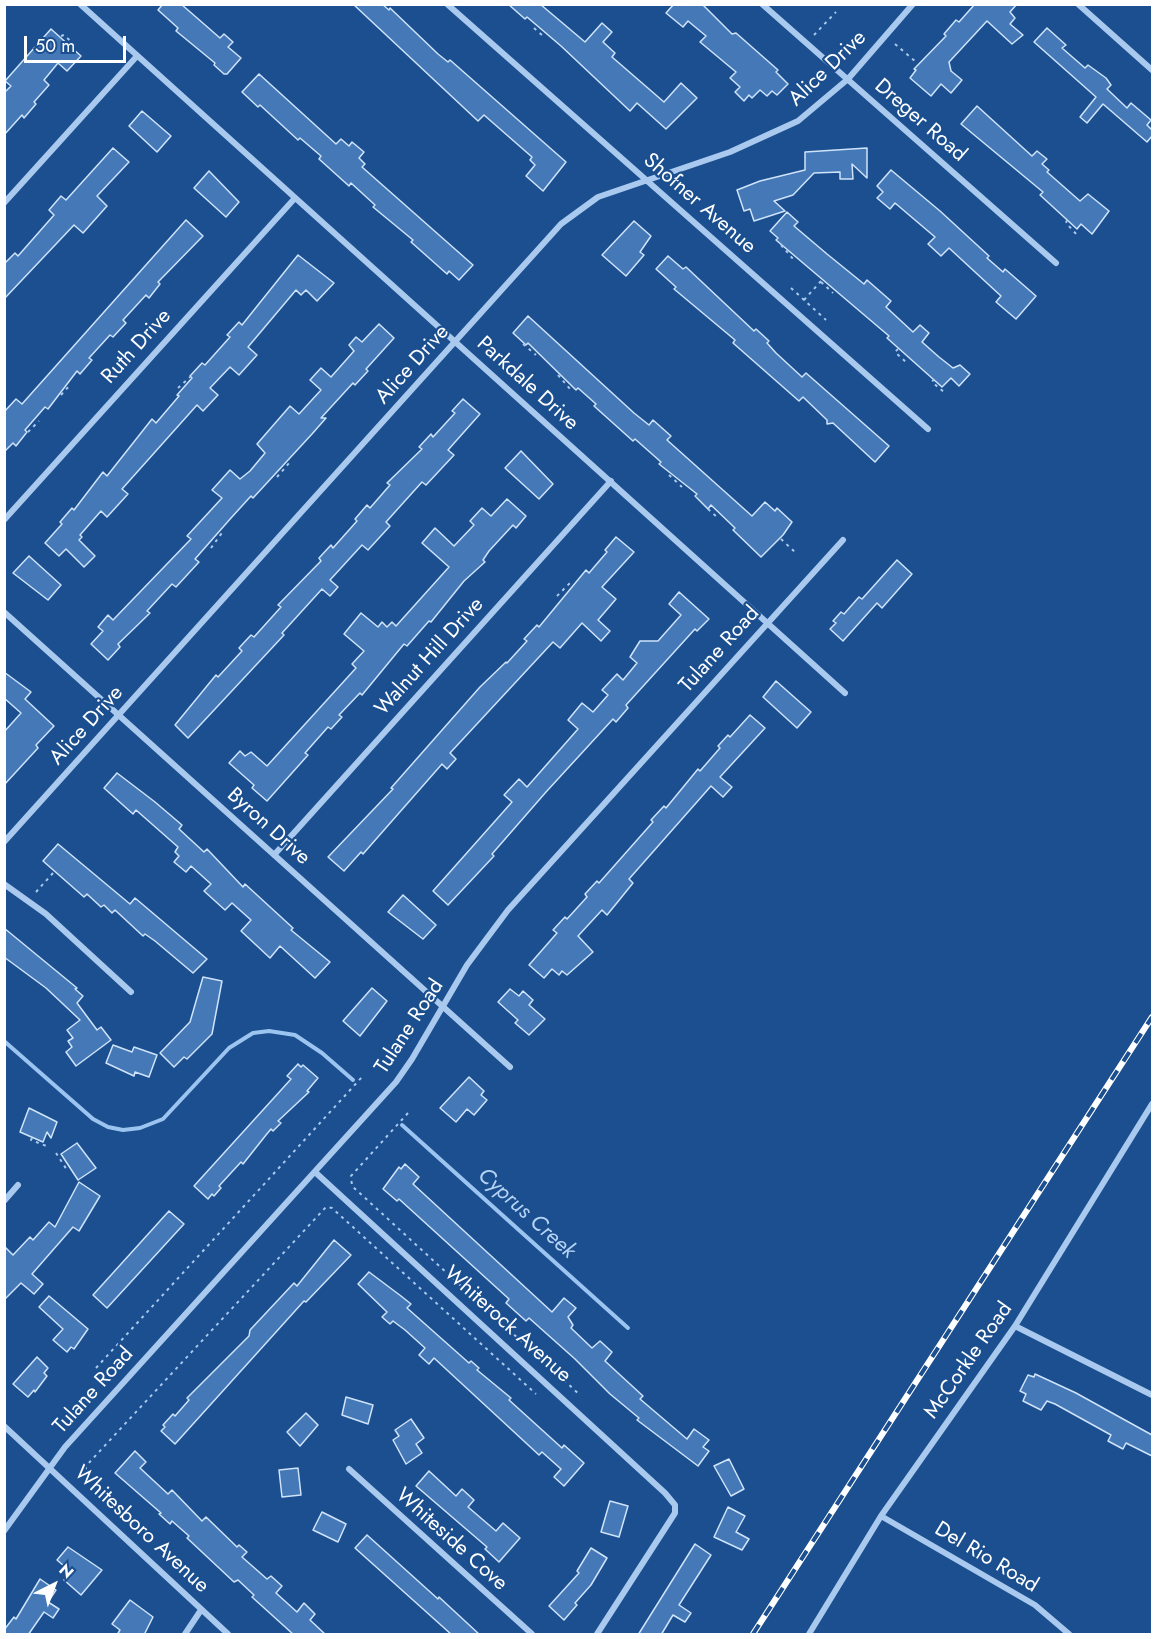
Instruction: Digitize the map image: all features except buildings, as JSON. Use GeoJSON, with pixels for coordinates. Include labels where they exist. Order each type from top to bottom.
{"type":"FeatureCollection","features":[{"type":"Feature","properties":{"kind":"street","name":"Parkdale Drive"},"geometry":{"type":"LineString","coordinates":[[80,4],[845,693]]}},
{"type":"Feature","properties":{"kind":"street","name":"Shofner Avenue"},"geometry":{"type":"LineString","coordinates":[[447,4],[928,429]]}},
{"type":"Feature","properties":{"kind":"street","name":"Dreger Road"},"geometry":{"type":"LineString","coordinates":[[762,4],[1056,263]]}},
{"type":"Feature","properties":{"kind":"street","name":"Alice Drive"},"geometry":{"type":"LineString","coordinates":[[4,842],[561,224],[598,197],[730,152],[784,129],[826,99],[848,79],[913,4]]}},
{"type":"Feature","properties":{"kind":"street"},"geometry":{"type":"LineString","coordinates":[[1078,4],[1152,70]]}},
{"type":"Feature","properties":{"kind":"street"},"geometry":{"type":"LineString","coordinates":[[4,203],[137,56]]}},
{"type":"Feature","properties":{"kind":"street","name":"Ruth Drive"},"geometry":{"type":"LineString","coordinates":[[4,520],[295,198]]}},
{"type":"Feature","properties":{"kind":"street","name":"Walnut Hill Drive"},"geometry":{"type":"LineString","coordinates":[[274,855],[611,481]]}},
{"type":"Feature","properties":{"kind":"street","name":"Tulane Road"},"geometry":{"type":"LineString","coordinates":[[4,1531],[49,1466],[396,1082],[477,950],[508,910],[843,540]]}},
{"type":"Feature","properties":{"kind":"street","name":"Byron Drive"},"geometry":{"type":"LineString","coordinates":[[4,612],[510,1067]]}},
{"type":"Feature","properties":{"kind":"street"},"geometry":{"type":"LineString","coordinates":[[4,884],[46,914],[131,992]]}},
{"type":"Feature","properties":{"kind":"street","name":"McCorkle Road"},"geometry":{"type":"LineString","coordinates":[[809,1635],[882,1516],[1015,1326],[1152,1104]]}},
{"type":"Feature","properties":{"kind":"street","name":"Whiterock Avenue"},"geometry":{"type":"LineString","coordinates":[[315,1172],[657,1485],[675,1505],[675,1513],[597,1635]]}},
{"type":"Feature","properties":{"kind":"street"},"geometry":{"type":"LineString","coordinates":[[4,1201],[18,1185]]}},
{"type":"Feature","properties":{"kind":"street"},"geometry":{"type":"LineString","coordinates":[[1015,1326],[1152,1395]]}},
{"type":"Feature","properties":{"kind":"street","name":"Whitesboro Avenue"},"geometry":{"type":"LineString","coordinates":[[4,1426],[228,1635]]}},
{"type":"Feature","properties":{"kind":"street","name":"Whiteside Cove"},"geometry":{"type":"LineString","coordinates":[[349,1469],[532,1635]]}},
{"type":"Feature","properties":{"kind":"street","name":"Del Rio Road"},"geometry":{"type":"LineString","coordinates":[[882,1516],[1035,1605],[1069,1635]]}},
{"type":"Feature","properties":{"kind":"street"},"geometry":{"type":"LineString","coordinates":[[185,1635],[201,1610]]}},
{"type":"Feature","properties":{"kind":"path"},"geometry":{"type":"LineString","coordinates":[[814,35],[836,12]]}},
{"type":"Feature","properties":{"kind":"path"},"geometry":{"type":"LineString","coordinates":[[534,28],[542,35],[545,32]]}},
{"type":"Feature","properties":{"kind":"path"},"geometry":{"type":"LineString","coordinates":[[61,36],[77,47]]}},
{"type":"Feature","properties":{"kind":"path"},"geometry":{"type":"LineString","coordinates":[[895,44],[916,62]]}},
{"type":"Feature","properties":{"kind":"path"},"geometry":{"type":"LineString","coordinates":[[1067,220],[1066,223],[1078,236]]}},
{"type":"Feature","properties":{"kind":"path"},"geometry":{"type":"LineString","coordinates":[[781,245],[793,259]]}},
{"type":"Feature","properties":{"kind":"path"},"geometry":{"type":"LineString","coordinates":[[804,300],[821,281],[833,292]]}},
{"type":"Feature","properties":{"kind":"path"},"geometry":{"type":"LineString","coordinates":[[791,288],[826,320]]}},
{"type":"Feature","properties":{"kind":"path"},"geometry":{"type":"LineString","coordinates":[[523,344],[536,355]]}},
{"type":"Feature","properties":{"kind":"path"},"geometry":{"type":"LineString","coordinates":[[898,349],[895,352],[908,364]]}},
{"type":"Feature","properties":{"kind":"path"},"geometry":{"type":"LineString","coordinates":[[558,375],[570,389]]}},
{"type":"Feature","properties":{"kind":"path"},"geometry":{"type":"LineString","coordinates":[[178,388],[190,377]]}},
{"type":"Feature","properties":{"kind":"path"},"geometry":{"type":"LineString","coordinates":[[934,379],[932,382],[945,393]]}},
{"type":"Feature","properties":{"kind":"path"},"geometry":{"type":"LineString","coordinates":[[61,395],[71,384]]}},
{"type":"Feature","properties":{"kind":"path"},"geometry":{"type":"LineString","coordinates":[[28,432],[39,421]]}},
{"type":"Feature","properties":{"kind":"path"},"geometry":{"type":"LineString","coordinates":[[277,477],[290,462],[289,459]]}},
{"type":"Feature","properties":{"kind":"path"},"geometry":{"type":"LineString","coordinates":[[669,475],[682,487]]}},
{"type":"Feature","properties":{"kind":"path"},"geometry":{"type":"LineString","coordinates":[[708,509],[719,519]]}},
{"type":"Feature","properties":{"kind":"path"},"geometry":{"type":"LineString","coordinates":[[211,548],[224,530]]}},
{"type":"Feature","properties":{"kind":"path"},"geometry":{"type":"LineString","coordinates":[[781,539],[797,554]]}},
{"type":"Feature","properties":{"kind":"path"},"geometry":{"type":"LineString","coordinates":[[557,596],[570,583],[573,583]]}},
{"type":"Feature","properties":{"kind":"path"},"geometry":{"type":"LineString","coordinates":[[36,891],[53,873]]}},
{"type":"Feature","properties":{"kind":"path"},"geometry":{"type":"LineString","coordinates":[[96,1368],[362,1077]]}},
{"type":"Feature","properties":{"kind":"path"},"geometry":{"type":"LineString","coordinates":[[408,1113],[351,1176],[352,1186],[580,1395]]}},
{"type":"Feature","properties":{"kind":"path"},"geometry":{"type":"LineString","coordinates":[[32,1138],[49,1147]]}},
{"type":"Feature","properties":{"kind":"path"},"geometry":{"type":"LineString","coordinates":[[56,1154],[67,1170],[69,1169]]}},
{"type":"Feature","properties":{"kind":"path"},"geometry":{"type":"LineString","coordinates":[[136,1522],[86,1477],[86,1466],[326,1207],[332,1208],[536,1394]]}},
{"type":"Feature","properties":{"kind":"waterway","name":"Cyprus Creek"},"geometry":{"type":"LineString","coordinates":[[4,1041],[93,1119],[108,1127],[123,1130],[140,1128],[163,1119],[229,1048],[253,1033],[269,1031],[295,1035],[322,1053],[353,1080]]}},
{"type":"Feature","properties":{"kind":"waterway","name":"Cyprus Creek"},"geometry":{"type":"LineString","coordinates":[[402,1125],[628,1328]]}},
{"type":"Feature","properties":{"kind":"railway"},"geometry":{"type":"LineString","coordinates":[[753,1634],[1152,1017]]}}]}
